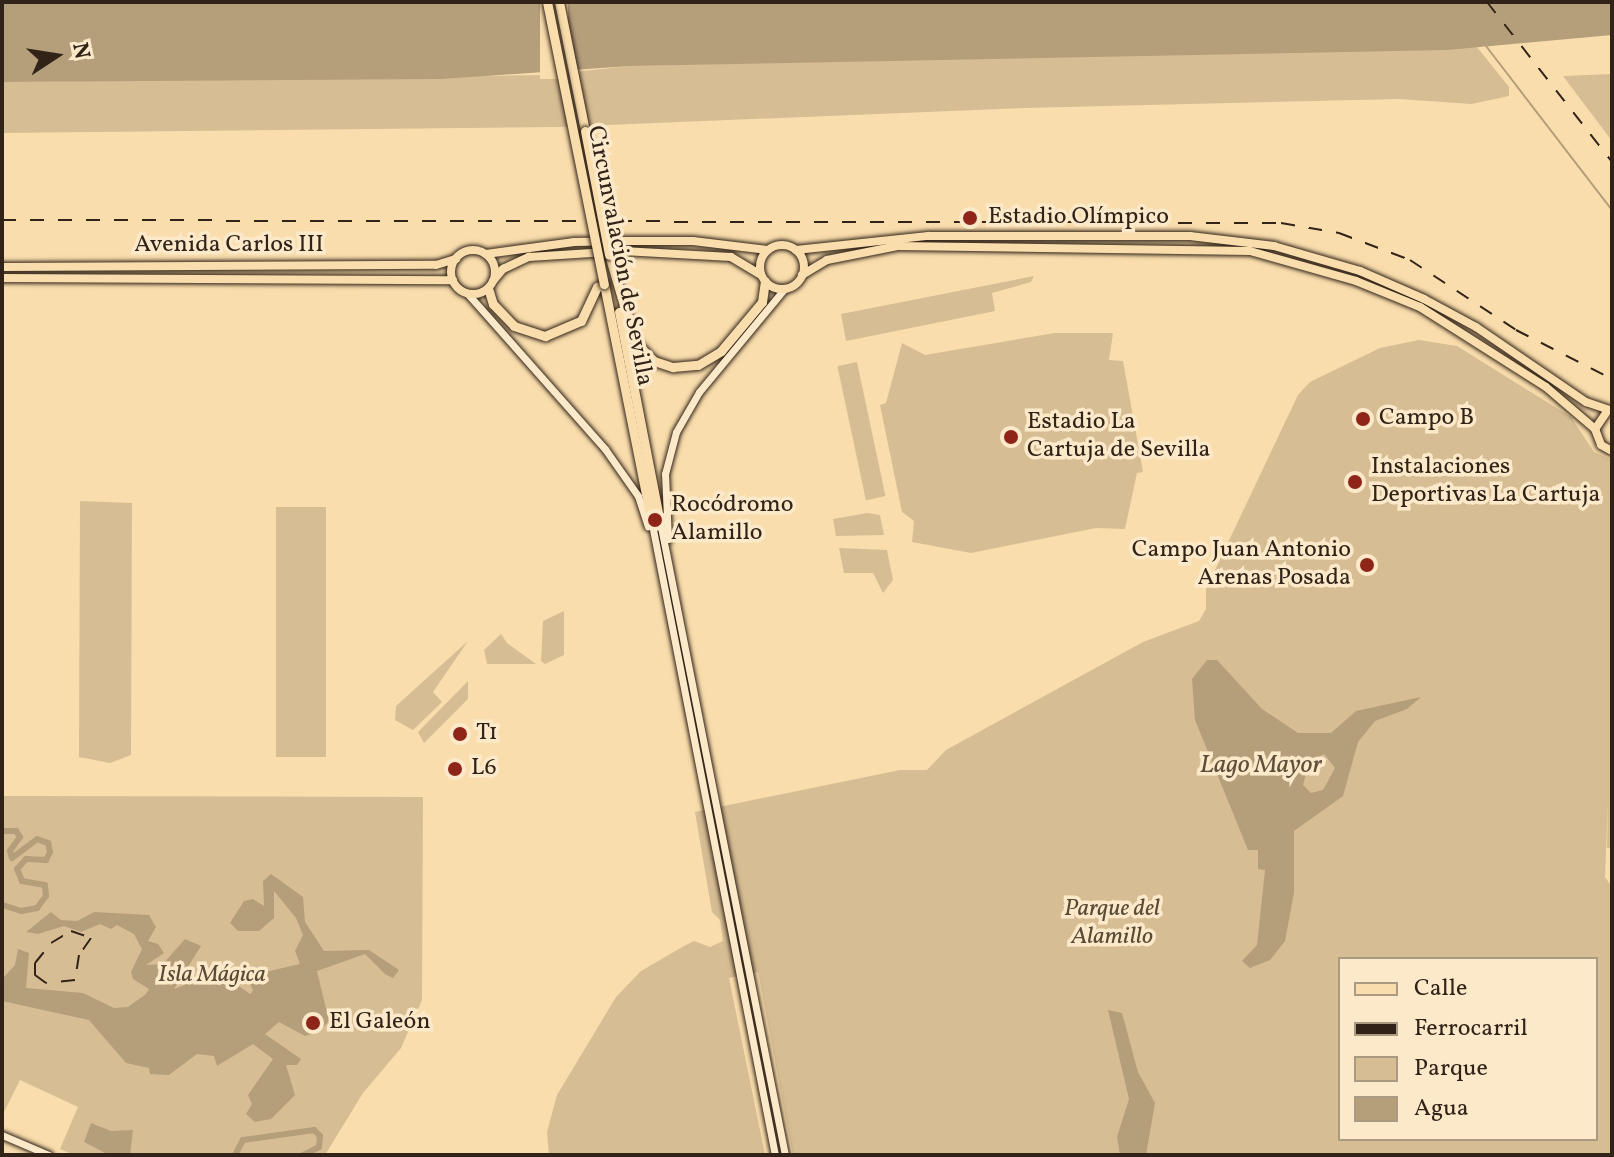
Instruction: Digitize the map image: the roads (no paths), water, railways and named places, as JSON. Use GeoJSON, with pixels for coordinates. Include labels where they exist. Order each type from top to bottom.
{"type":"FeatureCollection","features":[{"type":"Feature","properties":{"kind":"highway","name":"Circunvalación de Sevilla"},"geometry":{"type":"LineString","coordinates":[[547,2],[655,518]]}},
{"type":"Feature","properties":{"kind":"highway","name":"Circunvalación de Sevilla"},"geometry":{"type":"LineString","coordinates":[[559,2],[609,255],[608,284]]}},
{"type":"Feature","properties":{"kind":"highway"},"geometry":{"type":"LineString","coordinates":[[490,285],[493,304],[514,326],[545,336],[581,321],[608,284],[639,348],[654,361],[680,368],[705,363],[721,351],[762,302],[763,278]]}},
{"type":"Feature","properties":{"kind":"main road"},"geometry":{"type":"LineString","coordinates":[[785,1155],[670,566],[655,518],[605,449],[453,280],[456,259],[473,250],[486,254],[574,242],[693,241],[767,250],[778,245],[796,250],[928,236],[1190,236],[1273,250],[1424,299],[1476,327],[1586,402],[1610,409],[1595,429]]}},
{"type":"Feature","properties":{"kind":"main road"},"geometry":{"type":"LineString","coordinates":[[772,1155],[677,652],[655,518],[684,415],[785,288],[827,260],[898,246],[1273,250]]}},
{"type":"Feature","properties":{"kind":"main road"},"geometry":{"type":"LineString","coordinates":[[467,293],[490,285],[503,269],[529,257],[654,250],[731,257],[785,288]]}},
{"type":"Feature","properties":{"kind":"main road"},"geometry":{"type":"LineString","coordinates":[[763,278],[767,250]]}},
{"type":"Feature","properties":{"kind":"main road"},"geometry":{"type":"LineString","coordinates":[[796,250],[803,262],[802,275]]}},
{"type":"Feature","properties":{"kind":"main road"},"geometry":{"type":"LineString","coordinates":[[486,254],[495,266],[490,285]]}},
{"type":"Feature","properties":{"kind":"main road"},"geometry":{"type":"LineString","coordinates":[[1287,254],[1376,287],[1435,315],[1571,405],[1595,429],[1601,445],[1612,451]]}},
{"type":"Feature","properties":{"kind":"main road","name":"Avenida Carlos III"},"geometry":{"type":"LineString","coordinates":[[2,267],[436,265],[456,259]]}},
{"type":"Feature","properties":{"kind":"main road","name":"Avenida Carlos III"},"geometry":{"type":"LineString","coordinates":[[2,278],[453,280]]}},
{"type":"Feature","properties":{"kind":"main road"},"geometry":{"type":"LineString","coordinates":[[2,1137],[49,1155]]}},
{"type":"Feature","properties":{"kind":"water"},"geometry":{"type":"Polygon","coordinates":[[[2,2],[1612,2],[1612,35],[1447,50],[630,66],[441,79],[2,82],[2,2]]]}},
{"type":"Feature","properties":{"kind":"water","name":"Lago Mayor"},"geometry":{"type":"Polygon","coordinates":[[[1207,660],[1217,660],[1262,709],[1298,733],[1331,733],[1356,711],[1421,697],[1407,709],[1375,721],[1358,742],[1343,796],[1294,831],[1294,893],[1285,941],[1270,960],[1250,968],[1242,961],[1257,945],[1265,870],[1258,869],[1258,850],[1248,850],[1195,720],[1192,679],[1207,660]],[[1324,754],[1309,763],[1303,785],[1311,793],[1323,790],[1335,768],[1324,754]]]}},
{"type":"Feature","properties":{"kind":"water"},"geometry":{"type":"Polygon","coordinates":[[[271,874],[303,897],[305,922],[324,951],[369,950],[399,970],[393,978],[365,954],[317,971],[329,1021],[319,1032],[305,1036],[279,1022],[265,1034],[301,1059],[297,1065],[286,1065],[295,1095],[271,1119],[255,1122],[246,1114],[252,1104],[248,1095],[273,1059],[253,1044],[217,1066],[214,1056],[197,1054],[169,1075],[150,1074],[149,1068],[126,1063],[89,1020],[2,1001],[2,979],[15,965],[18,949],[29,953],[26,988],[83,993],[114,1008],[128,1007],[149,989],[133,979],[131,972],[142,949],[134,934],[117,925],[111,929],[100,924],[81,932],[64,926],[38,934],[26,932],[51,912],[61,920],[77,921],[94,912],[149,915],[156,927],[148,941],[158,944],[164,953],[146,965],[163,964],[185,939],[201,946],[174,989],[210,975],[228,978],[250,994],[253,991],[247,976],[300,964],[295,951],[303,935],[296,918],[274,891],[274,918],[259,931],[238,931],[230,923],[244,901],[253,899],[264,906],[263,881],[271,874]]]}},
{"type":"Feature","properties":{"kind":"water"},"geometry":{"type":"Polygon","coordinates":[[[1108,1010],[1122,1013],[1138,1072],[1155,1103],[1146,1155],[1120,1155],[1117,1137],[1129,1099],[1108,1010]]]}},
{"type":"Feature","properties":{"kind":"water"},"geometry":{"type":"Polygon","coordinates":[[[91,1123],[111,1131],[133,1130],[130,1155],[109,1155],[84,1142],[91,1123]]]}},
{"type":"Feature","properties":{"kind":"waterway"},"geometry":{"type":"LineString","coordinates":[[1486,46],[1612,210]]}},
{"type":"Feature","properties":{"kind":"waterway"},"geometry":{"type":"LineString","coordinates":[[2,831],[16,831],[20,837],[10,851],[12,858],[37,839],[48,843],[50,852],[46,860],[26,859],[17,869],[22,881],[45,885],[46,896],[37,908],[21,911],[2,905]]}},
{"type":"Feature","properties":{"kind":"waterway"},"geometry":{"type":"LineString","coordinates":[[235,1155],[243,1140],[314,1130],[320,1136],[319,1147],[303,1155]]}},
{"type":"Feature","properties":{"kind":"railway"},"geometry":{"type":"LineString","coordinates":[[1487,2],[1612,162]]}},
{"type":"Feature","properties":{"kind":"railway"},"geometry":{"type":"LineString","coordinates":[[2,220],[1281,223],[1339,233],[1410,260],[1516,330],[1612,379]]}},
{"type":"Feature","properties":{"kind":"railway"},"geometry":{"type":"LineString","coordinates":[[71,931],[91,938],[79,955],[75,980],[46,983],[35,975],[35,963],[51,943],[71,931]]}},
{"type":"Feature","properties":{"kind":"place","name":"Estadio Olímpico"},"geometry":{"type":"Point","coordinates":[970,218]}},
{"type":"Feature","properties":{"kind":"place","name":"Campo B"},"geometry":{"type":"Point","coordinates":[1363,419]}},
{"type":"Feature","properties":{"kind":"place","name":"Estadio La Cartuja de Sevilla"},"geometry":{"type":"Point","coordinates":[1011,437]}},
{"type":"Feature","properties":{"kind":"place","name":"Instalaciones Deportivas La Cartuja"},"geometry":{"type":"Point","coordinates":[1355,482]}},
{"type":"Feature","properties":{"kind":"place","name":"Rocódromo Alamillo"},"geometry":{"type":"Point","coordinates":[655,520]}},
{"type":"Feature","properties":{"kind":"place","name":"Campo Juan Antonio Arenas Posada"},"geometry":{"type":"Point","coordinates":[1367,565]}},
{"type":"Feature","properties":{"kind":"place","name":"T1"},"geometry":{"type":"Point","coordinates":[460,734]}},
{"type":"Feature","properties":{"kind":"place","name":"L6"},"geometry":{"type":"Point","coordinates":[455,769]}},
{"type":"Feature","properties":{"kind":"place","name":"El Galeón"},"geometry":{"type":"Point","coordinates":[313,1023]}},
{"type":"Feature","properties":{"kind":"park label","name":"Parque del Alamillo"},"geometry":{"type":"Point","coordinates":[1112,924]}},
{"type":"Feature","properties":{"kind":"park label","name":"Isla Mágica"},"geometry":{"type":"Point","coordinates":[212,976]}}]}
